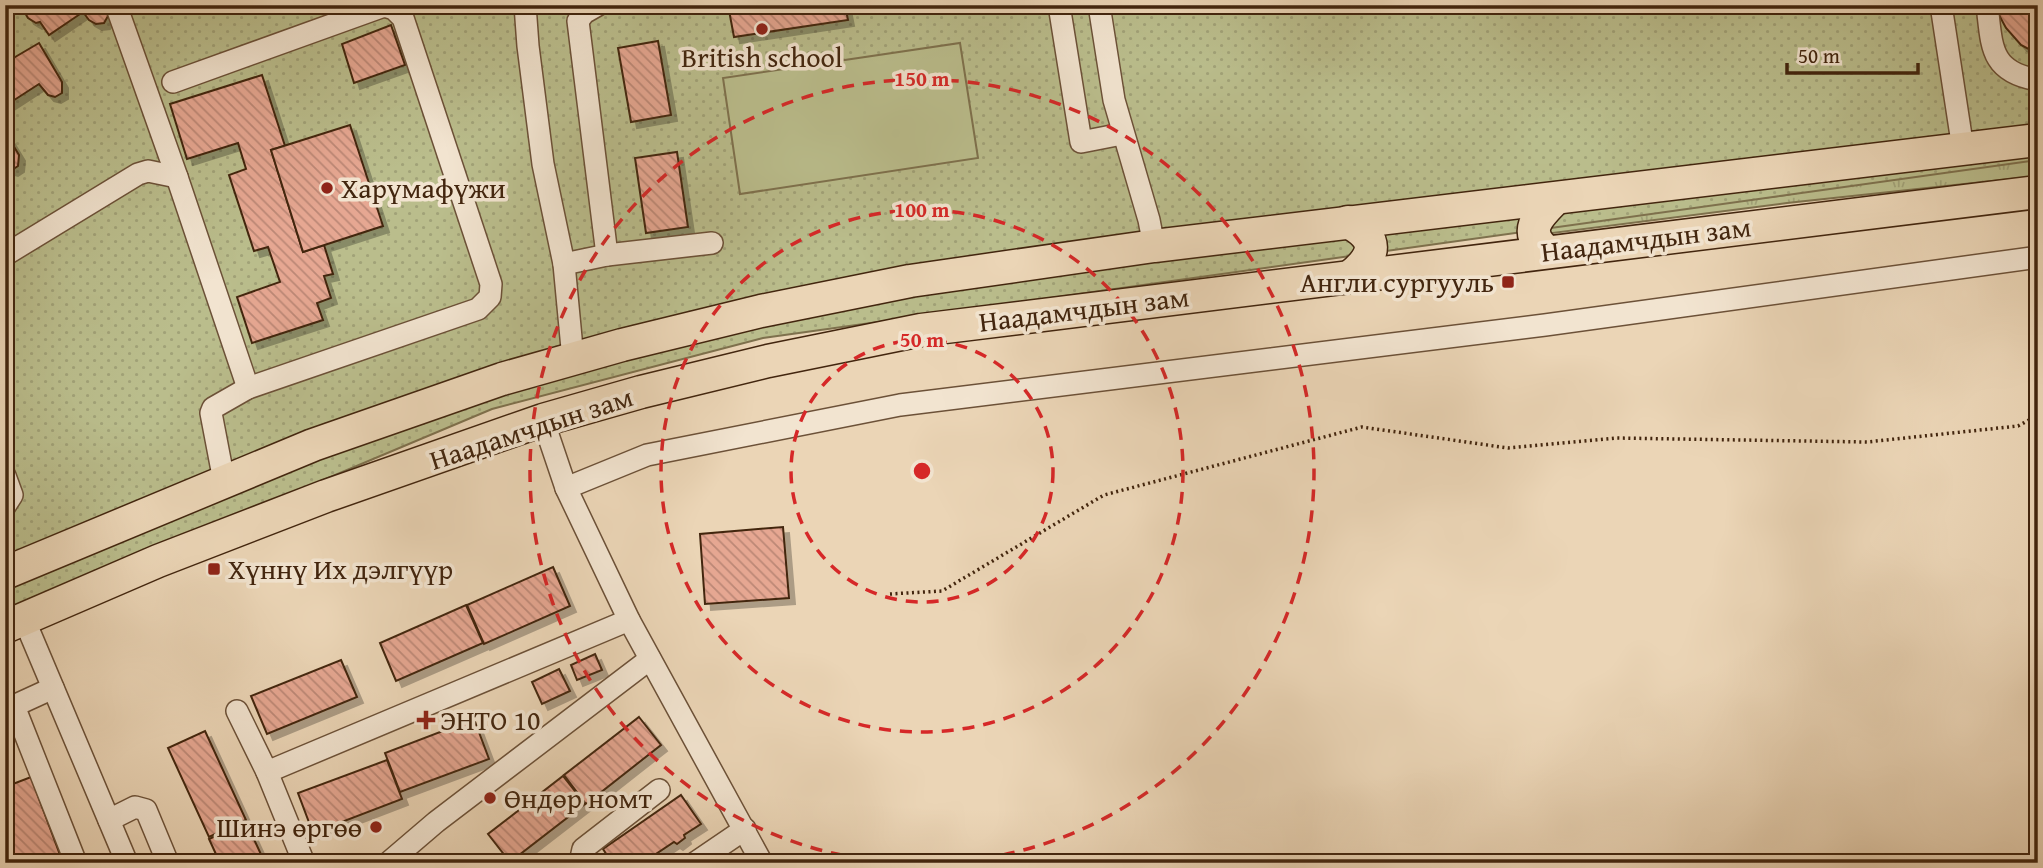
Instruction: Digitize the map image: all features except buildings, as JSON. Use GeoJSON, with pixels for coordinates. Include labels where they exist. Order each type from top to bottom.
{"type":"FeatureCollection","features":[{"type":"Feature","properties":{"kind":"highway","name":"Наадамчдын зам"},"geometry":{"type":"LineString","coordinates":[[5,573],[313,445],[502,379],[761,311],[910,281],[1154,246],[2038,140]]}},
{"type":"Feature","properties":{"kind":"highway","name":"Наадамчдын зам"},"geometry":{"type":"LineString","coordinates":[[15,624],[158,561],[313,501],[543,420],[768,361],[921,330],[2038,192]]}},
{"type":"Feature","properties":{"kind":"highway"},"geometry":{"type":"LineString","coordinates":[[1546,251],[1538,244],[1534,229],[1540,214],[1555,199]]}},
{"type":"Feature","properties":{"kind":"highway"},"geometry":{"type":"LineString","coordinates":[[1348,222],[1366,233],[1371,240],[1368,259],[1351,276]]}},
{"type":"Feature","properties":{"kind":"street"},"geometry":{"type":"LineString","coordinates":[[116,5],[248,388]]}},
{"type":"Feature","properties":{"kind":"street"},"geometry":{"type":"LineString","coordinates":[[525,5],[543,164],[564,264],[573,359]]}},
{"type":"Feature","properties":{"kind":"street"},"geometry":{"type":"LineString","coordinates":[[598,5],[584,13],[578,21],[607,255]]}},
{"type":"Feature","properties":{"kind":"street"},"geometry":{"type":"LineString","coordinates":[[1059,5],[1081,142],[1122,134]]}},
{"type":"Feature","properties":{"kind":"street"},"geometry":{"type":"LineString","coordinates":[[1099,5],[1114,100],[1154,246]]}},
{"type":"Feature","properties":{"kind":"street"},"geometry":{"type":"LineString","coordinates":[[1941,5],[1962,149]]}},
{"type":"Feature","properties":{"kind":"street"},"geometry":{"type":"LineString","coordinates":[[1987,5],[1993,52],[2012,71],[2038,80]]}},
{"type":"Feature","properties":{"kind":"street"},"geometry":{"type":"LineString","coordinates":[[173,82],[384,6],[394,9],[403,18],[491,284],[490,297],[478,309],[248,388],[214,408],[211,413],[224,481]]}},
{"type":"Feature","properties":{"kind":"street"},"geometry":{"type":"LineString","coordinates":[[5,255],[138,174],[148,172],[177,177]]}},
{"type":"Feature","properties":{"kind":"street"},"geometry":{"type":"LineString","coordinates":[[564,264],[607,255],[712,243]]}},
{"type":"Feature","properties":{"kind":"street"},"geometry":{"type":"LineString","coordinates":[[566,488],[647,455],[900,405],[1545,325],[2038,257]]}},
{"type":"Feature","properties":{"kind":"street"},"geometry":{"type":"LineString","coordinates":[[543,420],[566,488],[629,620],[762,863]]}},
{"type":"Feature","properties":{"kind":"street"},"geometry":{"type":"LineString","coordinates":[[5,476],[12,495],[5,506]]}},
{"type":"Feature","properties":{"kind":"street"},"geometry":{"type":"LineString","coordinates":[[267,772],[629,620]]}},
{"type":"Feature","properties":{"kind":"street"},"geometry":{"type":"LineString","coordinates":[[15,624],[53,688],[127,863]]}},
{"type":"Feature","properties":{"kind":"street"},"geometry":{"type":"LineString","coordinates":[[388,863],[436,822],[650,659]]}},
{"type":"Feature","properties":{"kind":"street"},"geometry":{"type":"LineString","coordinates":[[53,688],[10,708],[76,863]]}},
{"type":"Feature","properties":{"kind":"street"},"geometry":{"type":"LineString","coordinates":[[237,711],[267,772],[304,863]]}},
{"type":"Feature","properties":{"kind":"street"},"geometry":{"type":"LineString","coordinates":[[584,863],[581,858],[583,849],[659,790]]}},
{"type":"Feature","properties":{"kind":"street"},"geometry":{"type":"LineString","coordinates":[[109,820],[135,807],[146,810],[168,863]]}},
{"type":"Feature","properties":{"kind":"street"},"geometry":{"type":"LineString","coordinates":[[695,863],[745,829]]}},
{"type":"Feature","properties":{"kind":"path"},"geometry":{"type":"LineString","coordinates":[[890,594],[942,591],[1104,495],[1362,427],[1508,448],[1616,438],[1867,442],[2018,426],[2038,415]]}},
{"type":"Feature","properties":{"kind":"green space"},"geometry":{"type":"Polygon","coordinates":[[[5,5],[2038,5],[2038,160],[763,338],[492,409],[5,614],[5,5]]]}},
{"type":"Feature","properties":{"kind":"green space"},"geometry":{"type":"Polygon","coordinates":[[[960,43],[978,158],[740,194],[723,78],[960,43]]]}},
{"type":"Feature","properties":{"kind":"green space"},"geometry":{"type":"Polygon","coordinates":[[[2038,156],[2038,176],[1787,203],[1545,234],[1543,226],[1786,195],[1922,170],[2038,156]]]}},
{"type":"Feature","properties":{"kind":"place","name":"British school"},"geometry":{"type":"Point","coordinates":[762,29]}},
{"type":"Feature","properties":{"kind":"place","name":"Харүмафүжи"},"geometry":{"type":"Point","coordinates":[327,188]}},
{"type":"Feature","properties":{"kind":"place","name":"Англи сургууль"},"geometry":{"type":"Point","coordinates":[1508,282]}},
{"type":"Feature","properties":{"kind":"place","name":"Хүннү Их дэлгүүр"},"geometry":{"type":"Point","coordinates":[214,569]}},
{"type":"Feature","properties":{"kind":"place","name":"ЭНТО 10"},"geometry":{"type":"Point","coordinates":[426,720]}},
{"type":"Feature","properties":{"kind":"place","name":"Өндөр номт"},"geometry":{"type":"Point","coordinates":[490,798]}},
{"type":"Feature","properties":{"kind":"place","name":"Шинэ өргөө"},"geometry":{"type":"Point","coordinates":[376,827]}}]}
